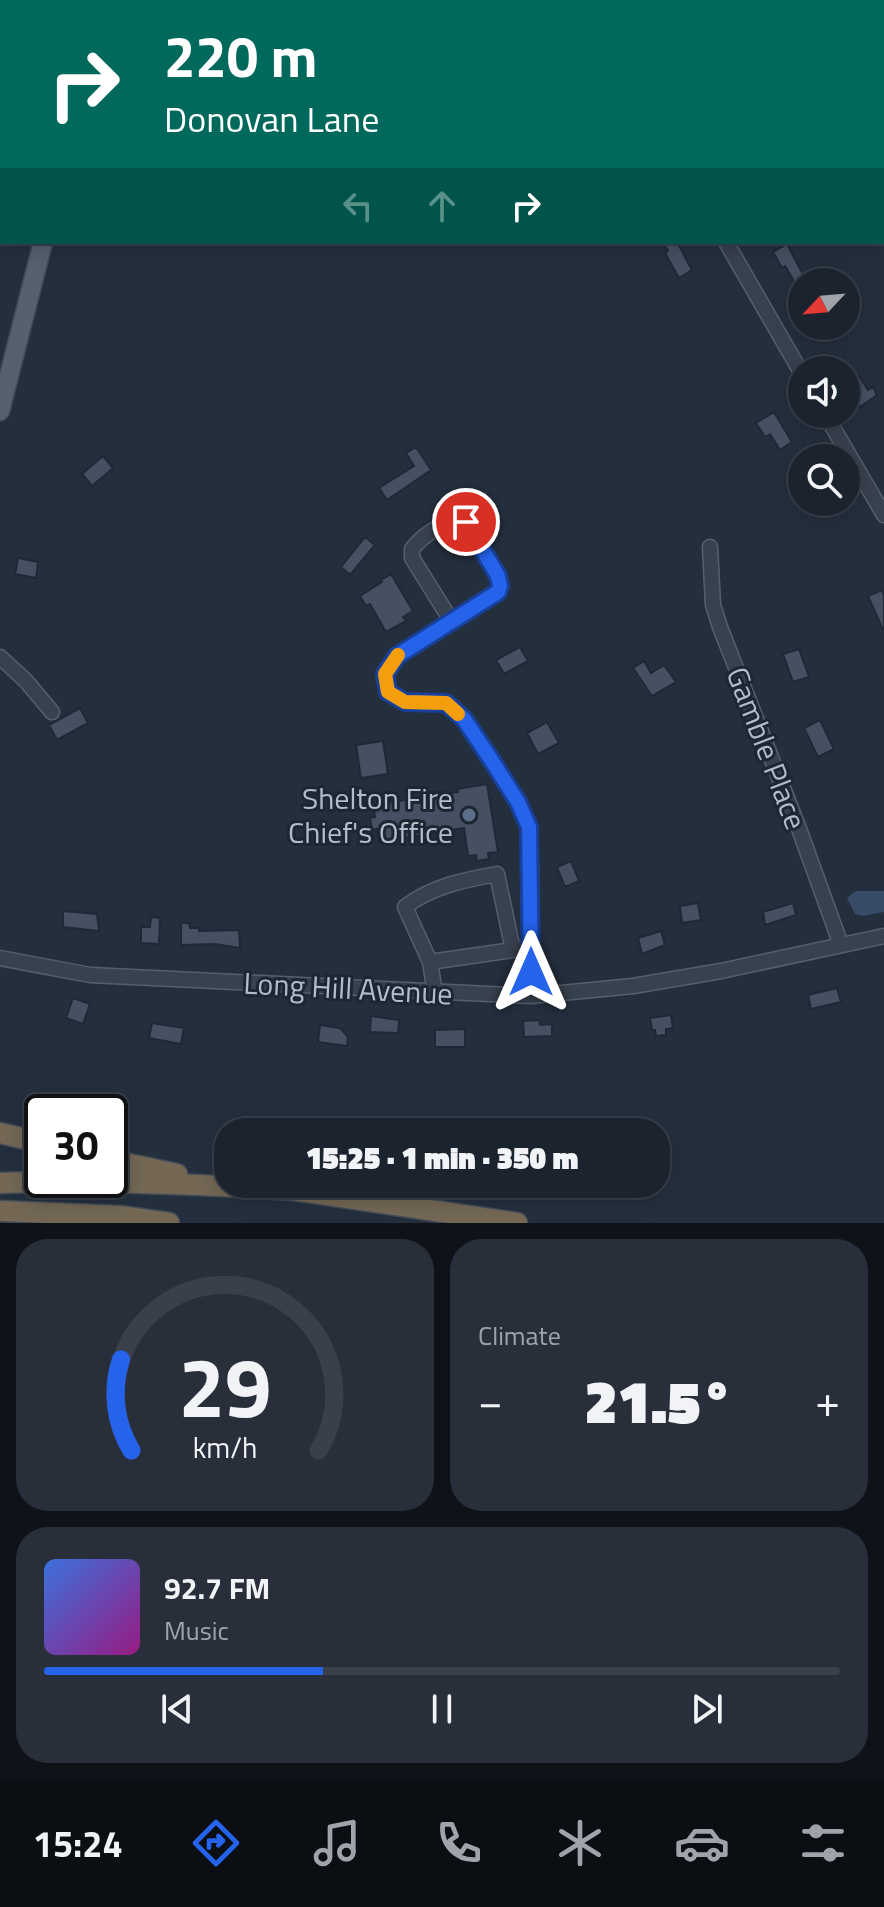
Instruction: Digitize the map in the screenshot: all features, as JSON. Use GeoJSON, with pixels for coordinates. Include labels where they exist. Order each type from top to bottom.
{"type":"FeatureCollection","features":[{"type":"Feature","properties":{"kind":"highway"},"geometry":{"type":"LineString","coordinates":[[0,1133],[24,1139]]}},
{"type":"Feature","properties":{"kind":"highway"},"geometry":{"type":"LineString","coordinates":[[128,1164],[214,1179]]}},
{"type":"Feature","properties":{"kind":"highway"},"geometry":{"type":"LineString","coordinates":[[0,1183],[214,1186]]}},
{"type":"Feature","properties":{"kind":"highway"},"geometry":{"type":"LineString","coordinates":[[347,1198],[517,1223]]}},
{"type":"Feature","properties":{"kind":"highway"},"geometry":{"type":"LineString","coordinates":[[0,1211],[120,1216],[169,1223]]}},
{"type":"Feature","properties":{"kind":"main road"},"geometry":{"type":"LineString","coordinates":[[0,411],[42,244]]}},
{"type":"Feature","properties":{"kind":"street"},"geometry":{"type":"LineString","coordinates":[[727,244],[792,356]]}},
{"type":"Feature","properties":{"kind":"street"},"geometry":{"type":"LineString","coordinates":[[833,428],[884,515]]}},
{"type":"Feature","properties":{"kind":"street"},"geometry":{"type":"LineString","coordinates":[[452,622],[412,558],[412,549],[417,542],[451,521],[466,522],[498,576],[498,592],[452,622],[397,656],[385,674],[388,692],[405,702],[446,703],[464,719],[518,802],[529,827],[531,996]]}},
{"type":"Feature","properties":{"kind":"street","name":"Gamble Place"},"geometry":{"type":"LineString","coordinates":[[710,547],[713,605],[720,627],[841,945]]}},
{"type":"Feature","properties":{"kind":"street"},"geometry":{"type":"LineString","coordinates":[[0,657],[26,681],[52,712]]}},
{"type":"Feature","properties":{"kind":"street"},"geometry":{"type":"LineString","coordinates":[[435,993],[430,962],[405,907],[415,899],[455,881],[497,874],[513,950]]}},
{"type":"Feature","properties":{"kind":"street","name":"Long Hill Avenue"},"geometry":{"type":"LineString","coordinates":[[0,958],[90,975],[531,996],[662,981],[884,936]]}},
{"type":"Feature","properties":{"kind":"street"},"geometry":{"type":"LineString","coordinates":[[430,962],[531,947]]}},
{"type":"Feature","properties":{"kind":"water"},"geometry":{"type":"Polygon","coordinates":[[[856,891],[884,891],[884,912],[862,916],[855,914],[847,898],[856,891]]]}},
{"type":"Feature","properties":{"kind":"building"},"geometry":{"type":"Polygon","coordinates":[[[664,244],[678,244],[692,270],[679,278],[665,253],[668,251],[664,244]]]}},
{"type":"Feature","properties":{"kind":"building"},"geometry":{"type":"Polygon","coordinates":[[[787,244],[800,268],[788,268],[788,271],[785,266],[782,268],[773,252],[787,244]]]}},
{"type":"Feature","properties":{"kind":"building"},"geometry":{"type":"Polygon","coordinates":[[[860,378],[868,390],[873,387],[877,395],[860,407],[860,378]]]}},
{"type":"Feature","properties":{"kind":"building"},"geometry":{"type":"Polygon","coordinates":[[[774,412],[792,442],[780,450],[770,434],[765,437],[756,423],[774,412]]]}},
{"type":"Feature","properties":{"kind":"building"},"geometry":{"type":"Polygon","coordinates":[[[416,447],[431,470],[387,500],[379,488],[414,466],[406,453],[416,447]]]}},
{"type":"Feature","properties":{"kind":"building"},"geometry":{"type":"Polygon","coordinates":[[[103,456],[113,468],[92,486],[82,474],[103,456]]]}},
{"type":"Feature","properties":{"kind":"building"},"geometry":{"type":"Polygon","coordinates":[[[365,537],[375,545],[350,575],[341,567],[365,537]]]}},
{"type":"Feature","properties":{"kind":"building"},"geometry":{"type":"Polygon","coordinates":[[[18,558],[38,562],[36,578],[15,574],[18,558]]]}},
{"type":"Feature","properties":{"kind":"building"},"geometry":{"type":"Polygon","coordinates":[[[391,574],[413,611],[403,617],[406,621],[386,632],[370,604],[366,606],[360,596],[391,574]]]}},
{"type":"Feature","properties":{"kind":"building"},"geometry":{"type":"Polygon","coordinates":[[[882,590],[884,595],[884,632],[868,596],[882,590]]]}},
{"type":"Feature","properties":{"kind":"building"},"geometry":{"type":"Polygon","coordinates":[[[520,647],[528,661],[504,674],[496,660],[520,647]]]}},
{"type":"Feature","properties":{"kind":"building"},"geometry":{"type":"Polygon","coordinates":[[[799,649],[809,677],[793,682],[783,654],[799,649]]]}},
{"type":"Feature","properties":{"kind":"building"},"geometry":{"type":"Polygon","coordinates":[[[644,661],[651,673],[664,665],[676,682],[652,696],[633,668],[644,661]]]}},
{"type":"Feature","properties":{"kind":"building"},"geometry":{"type":"Polygon","coordinates":[[[80,708],[88,723],[57,740],[49,725],[80,708]]]}},
{"type":"Feature","properties":{"kind":"building"},"geometry":{"type":"Polygon","coordinates":[[[820,720],[834,749],[818,757],[804,728],[820,720]]]}},
{"type":"Feature","properties":{"kind":"building"},"geometry":{"type":"Polygon","coordinates":[[[547,722],[559,743],[538,754],[527,733],[547,722]]]}},
{"type":"Feature","properties":{"kind":"building"},"geometry":{"type":"Polygon","coordinates":[[[383,741],[388,774],[361,778],[356,745],[383,741]]]}},
{"type":"Feature","properties":{"kind":"building"},"geometry":{"type":"Polygon","coordinates":[[[487,784],[498,852],[488,853],[489,859],[477,861],[476,855],[468,856],[464,828],[380,842],[377,829],[372,830],[370,818],[375,817],[373,805],[458,792],[457,789],[487,784]]]}},
{"type":"Feature","properties":{"kind":"building"},"geometry":{"type":"Polygon","coordinates":[[[571,861],[579,881],[565,887],[557,867],[571,861]]]}},
{"type":"Feature","properties":{"kind":"building"},"geometry":{"type":"Polygon","coordinates":[[[698,903],[701,920],[682,923],[680,906],[698,903]]]}},
{"type":"Feature","properties":{"kind":"building"},"geometry":{"type":"Polygon","coordinates":[[[793,903],[796,915],[765,925],[763,912],[793,903]]]}},
{"type":"Feature","properties":{"kind":"building"},"geometry":{"type":"Polygon","coordinates":[[[63,911],[97,914],[99,931],[63,927],[63,911]]]}},
{"type":"Feature","properties":{"kind":"building"},"geometry":{"type":"Polygon","coordinates":[[[151,917],[160,918],[159,944],[141,943],[141,927],[150,927],[151,917]]]}},
{"type":"Feature","properties":{"kind":"building"},"geometry":{"type":"Polygon","coordinates":[[[181,923],[189,923],[190,928],[199,928],[199,931],[239,930],[240,948],[215,944],[181,945],[181,923]]]}},
{"type":"Feature","properties":{"kind":"building"},"geometry":{"type":"Polygon","coordinates":[[[661,931],[665,945],[642,954],[638,938],[661,931]]]}},
{"type":"Feature","properties":{"kind":"building"},"geometry":{"type":"Polygon","coordinates":[[[837,988],[841,1002],[811,1009],[808,995],[837,988]]]}},
{"type":"Feature","properties":{"kind":"building"},"geometry":{"type":"Polygon","coordinates":[[[73,998],[90,1004],[83,1024],[66,1018],[73,998]]]}},
{"type":"Feature","properties":{"kind":"building"},"geometry":{"type":"Polygon","coordinates":[[[671,1015],[673,1028],[666,1029],[666,1035],[656,1036],[650,1018],[671,1015]]]}},
{"type":"Feature","properties":{"kind":"building"},"geometry":{"type":"Polygon","coordinates":[[[371,1016],[399,1020],[398,1033],[370,1032],[371,1016]]]}},
{"type":"Feature","properties":{"kind":"building"},"geometry":{"type":"Polygon","coordinates":[[[539,1020],[540,1025],[552,1024],[552,1036],[524,1037],[523,1021],[539,1020]]]}},
{"type":"Feature","properties":{"kind":"building"},"geometry":{"type":"Polygon","coordinates":[[[152,1023],[184,1028],[181,1044],[149,1038],[152,1023]]]}},
{"type":"Feature","properties":{"kind":"building"},"geometry":{"type":"Polygon","coordinates":[[[320,1025],[340,1028],[348,1037],[347,1046],[318,1042],[320,1025]]]}},
{"type":"Feature","properties":{"kind":"building"},"geometry":{"type":"Polygon","coordinates":[[[465,1029],[465,1047],[435,1047],[435,1030],[465,1029]]]}},
{"type":"Feature","properties":{"kind":"slow traffic"},"geometry":{"type":"LineString","coordinates":[[398,655],[385,674],[388,692],[405,702],[446,703],[458,714]]}},
{"type":"Feature","properties":{"kind":"place","name":"Shelton Fire Chief's Office"},"geometry":{"type":"Point","coordinates":[469,815]}},
{"type":"Feature","properties":{"kind":"route"},"geometry":{"type":"LineString","coordinates":[[466,522],[498,576],[498,592],[397,656],[385,674],[388,692],[405,702],[446,703],[464,719],[518,802],[529,827],[531,972]]}}]}
